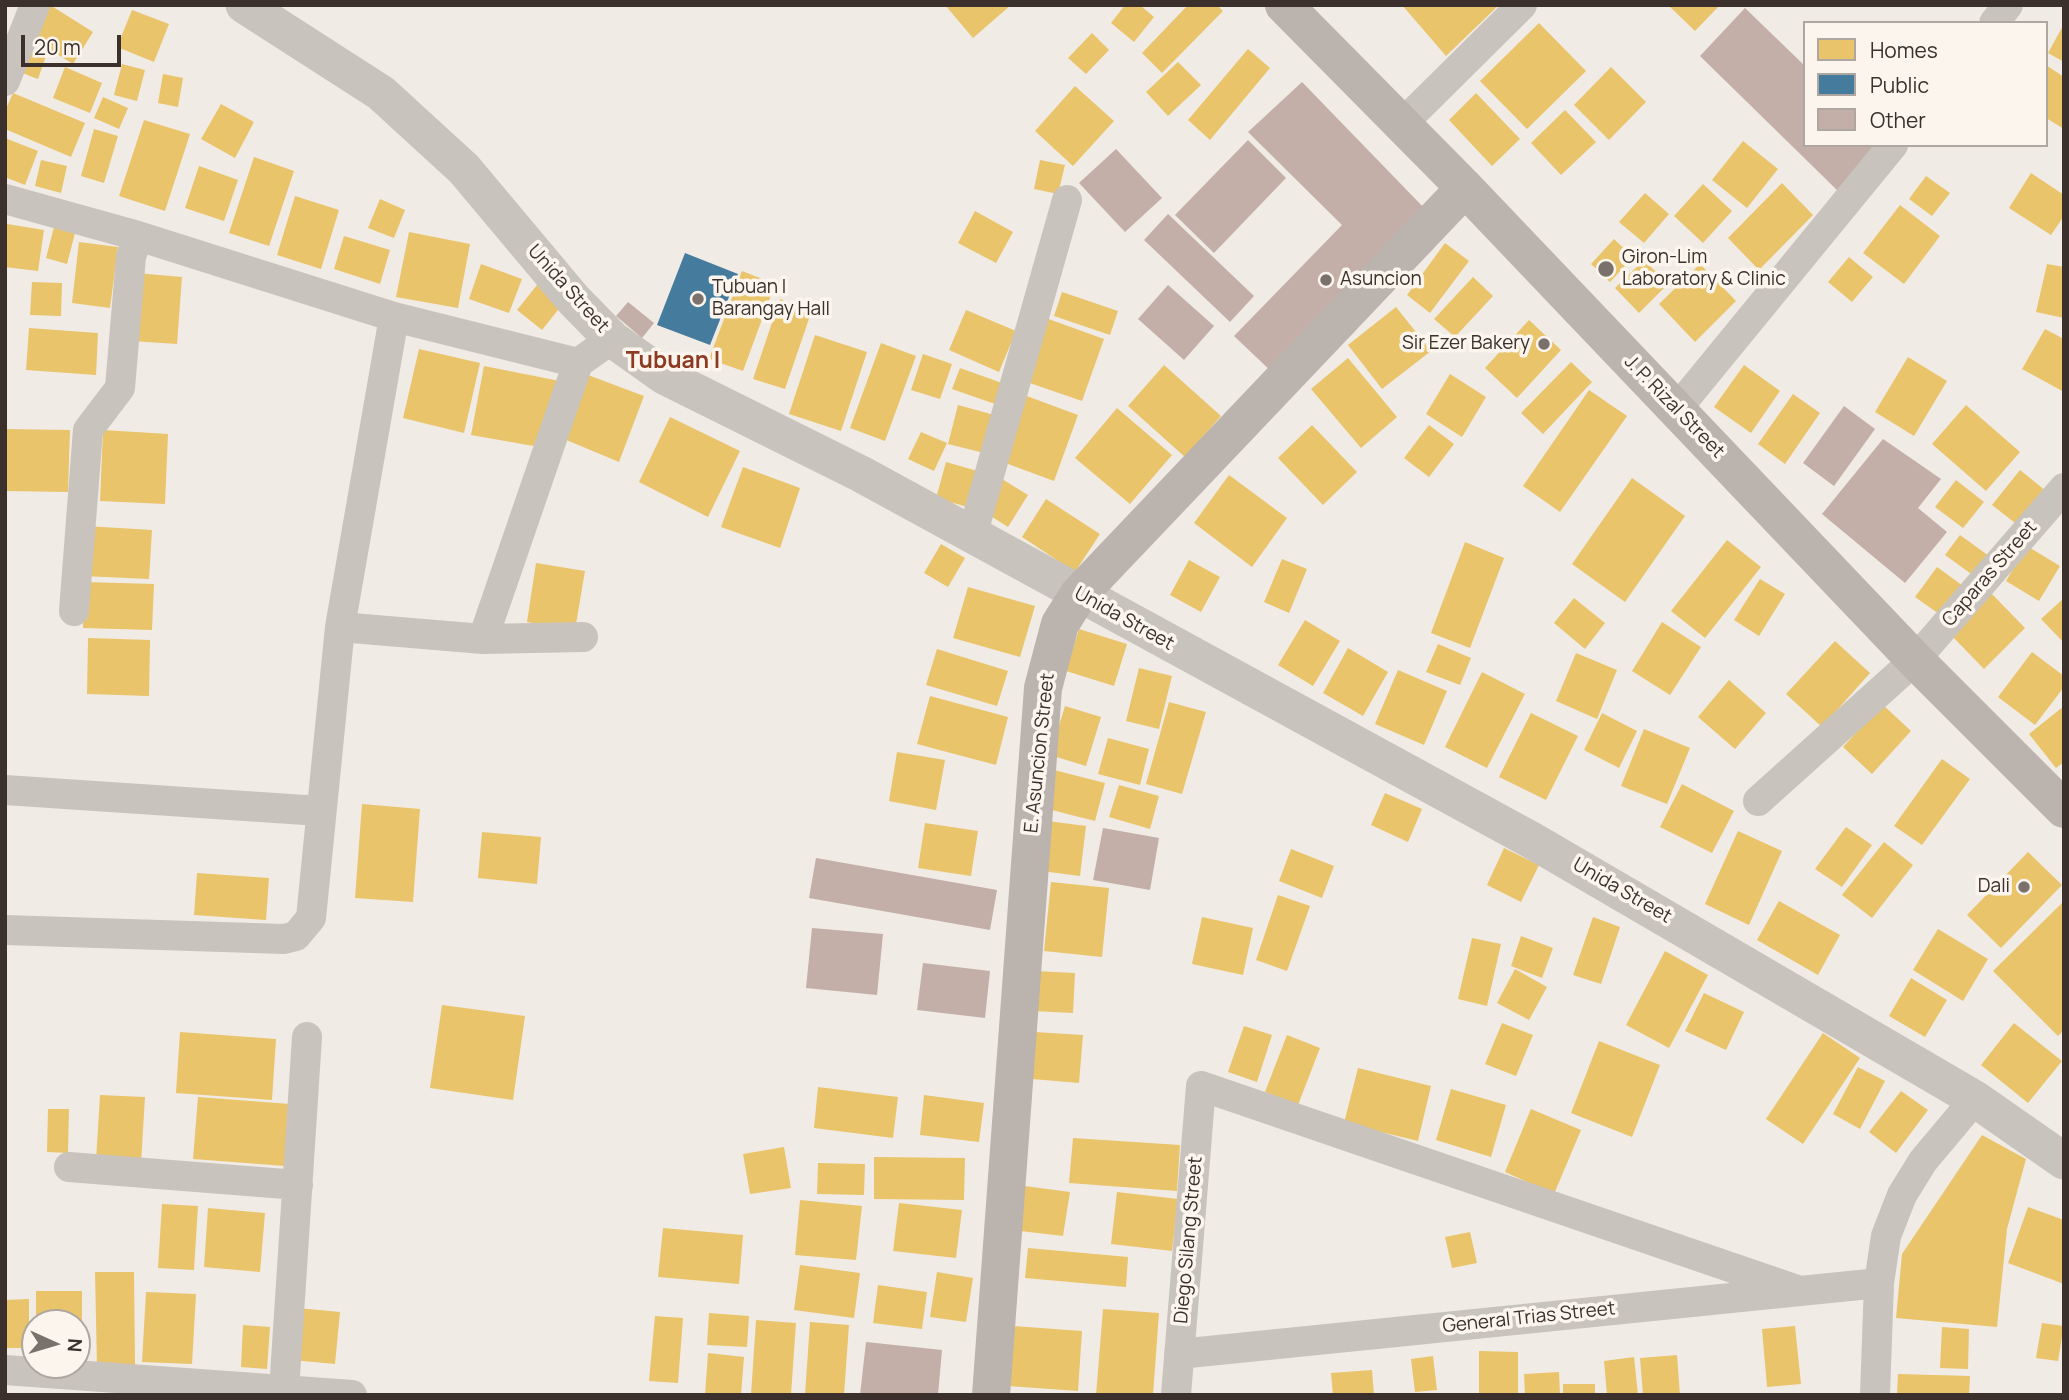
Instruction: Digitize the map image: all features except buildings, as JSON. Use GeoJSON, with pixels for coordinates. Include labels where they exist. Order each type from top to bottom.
{"type":"FeatureCollection","features":[{"type":"Feature","properties":{"kind":"main road","name":"J. P. Rizal Street"},"geometry":{"type":"LineString","coordinates":[[1284,5],[1465,188],[1915,660],[2056,795]]}},
{"type":"Feature","properties":{"kind":"main road","name":"E. Asuncion Street"},"geometry":{"type":"LineString","coordinates":[[990,1395],[1043,688],[1060,624],[1079,594],[1465,188]]}},
{"type":"Feature","properties":{"kind":"street"},"geometry":{"type":"LineString","coordinates":[[5,81],[35,5]]}},
{"type":"Feature","properties":{"kind":"street","name":"Unida Street"},"geometry":{"type":"LineString","coordinates":[[244,5],[382,93],[464,169],[573,299],[612,339],[664,376],[861,474],[1533,841],[1975,1099],[2064,1161]]}},
{"type":"Feature","properties":{"kind":"street"},"geometry":{"type":"LineString","coordinates":[[1402,124],[1522,5]]}},
{"type":"Feature","properties":{"kind":"street"},"geometry":{"type":"LineString","coordinates":[[1996,21],[2008,5]]}},
{"type":"Feature","properties":{"kind":"street"},"geometry":{"type":"LineString","coordinates":[[1676,410],[1892,147]]}},
{"type":"Feature","properties":{"kind":"street"},"geometry":{"type":"LineString","coordinates":[[5,199],[138,236],[394,317],[578,363]]}},
{"type":"Feature","properties":{"kind":"street"},"geometry":{"type":"LineString","coordinates":[[972,536],[1067,200]]}},
{"type":"Feature","properties":{"kind":"street"},"geometry":{"type":"LineString","coordinates":[[74,611],[88,430],[120,388],[131,257],[138,236]]}},
{"type":"Feature","properties":{"kind":"street"},"geometry":{"type":"LineString","coordinates":[[5,930],[284,939],[296,936],[312,918],[320,811],[340,627],[394,317]]}},
{"type":"Feature","properties":{"kind":"street"},"geometry":{"type":"LineString","coordinates":[[483,639],[578,363],[612,339]]}},
{"type":"Feature","properties":{"kind":"street","name":"Caparas Street"},"geometry":{"type":"LineString","coordinates":[[1758,801],[1915,660],[2064,488]]}},
{"type":"Feature","properties":{"kind":"street"},"geometry":{"type":"LineString","coordinates":[[340,627],[483,639],[583,637]]}},
{"type":"Feature","properties":{"kind":"street"},"geometry":{"type":"LineString","coordinates":[[5,790],[320,811]]}},
{"type":"Feature","properties":{"kind":"street"},"geometry":{"type":"LineString","coordinates":[[284,1391],[306,1037]]}},
{"type":"Feature","properties":{"kind":"street","name":"Diego Silang Street"},"geometry":{"type":"LineString","coordinates":[[1176,1395],[1201,1086],[1800,1291]]}},
{"type":"Feature","properties":{"kind":"street"},"geometry":{"type":"LineString","coordinates":[[1875,1395],[1885,1236],[1902,1195],[1923,1161],[1975,1099]]}},
{"type":"Feature","properties":{"kind":"street"},"geometry":{"type":"LineString","coordinates":[[69,1167],[298,1185]]}},
{"type":"Feature","properties":{"kind":"street","name":"General Trias Street"},"geometry":{"type":"LineString","coordinates":[[1180,1354],[1880,1283]]}},
{"type":"Feature","properties":{"kind":"street"},"geometry":{"type":"LineString","coordinates":[[5,1370],[352,1395]]}},
{"type":"Feature","properties":{"kind":"place","name":"Giron-Lim Laboratory & Clinic"},"geometry":{"type":"Point","coordinates":[1606,269]}},
{"type":"Feature","properties":{"kind":"place","name":"Asuncion"},"geometry":{"type":"Point","coordinates":[1326,280]}},
{"type":"Feature","properties":{"kind":"place","name":"Tubuan I Barangay Hall"},"geometry":{"type":"Point","coordinates":[698,299]}},
{"type":"Feature","properties":{"kind":"place","name":"Sir Ezer Bakery"},"geometry":{"type":"Point","coordinates":[1544,344]}},
{"type":"Feature","properties":{"kind":"place","name":"Dali"},"geometry":{"type":"Point","coordinates":[2024,887]}},
{"type":"Feature","properties":{"kind":"district","name":"Tubuan I"},"geometry":{"type":"Point","coordinates":[673,362]}}]}
